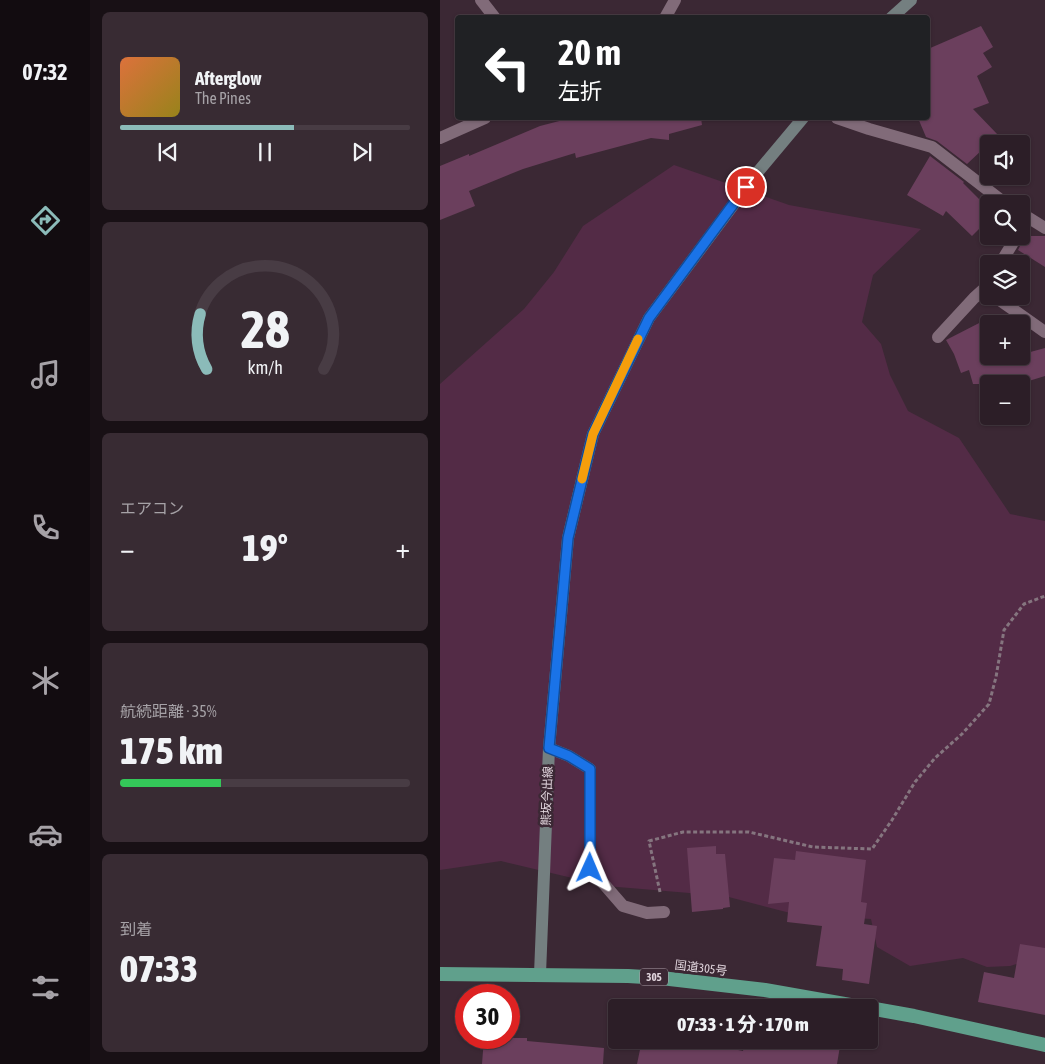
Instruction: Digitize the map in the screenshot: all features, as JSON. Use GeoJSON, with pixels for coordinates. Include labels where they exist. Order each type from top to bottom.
{"type":"FeatureCollection","features":[{"type":"Feature","properties":{"kind":"highway","name":"国道305号"},"geometry":{"type":"LineString","coordinates":[[440,974],[540,974],[661,978],[765,990],[816,999]]}},
{"type":"Feature","properties":{"kind":"highway","name":"国道305号"},"geometry":{"type":"LineString","coordinates":[[878,1010],[1045,1044]]}},
{"type":"Feature","properties":{"kind":"main road"},"geometry":{"type":"LineString","coordinates":[[894,15],[911,0]]}},
{"type":"Feature","properties":{"kind":"main road","name":"熊坂今出線"},"geometry":{"type":"LineString","coordinates":[[540,974],[549,748],[568,538],[593,434],[649,318],[757,173],[801,120]]}},
{"type":"Feature","properties":{"kind":"street"},"geometry":{"type":"LineString","coordinates":[[481,0],[493,15]]}},
{"type":"Feature","properties":{"kind":"street"},"geometry":{"type":"LineString","coordinates":[[667,15],[675,0]]}},
{"type":"Feature","properties":{"kind":"street"},"geometry":{"type":"LineString","coordinates":[[440,138],[480,120]]}},
{"type":"Feature","properties":{"kind":"street"},"geometry":{"type":"LineString","coordinates":[[843,120],[932,147],[994,195]]}},
{"type":"Feature","properties":{"kind":"street"},"geometry":{"type":"LineString","coordinates":[[1030,218],[1045,228]]}},
{"type":"Feature","properties":{"kind":"street"},"geometry":{"type":"LineString","coordinates":[[938,336],[974,298],[980,295]]}},
{"type":"Feature","properties":{"kind":"street"},"geometry":{"type":"LineString","coordinates":[[1009,305],[1045,332]]}},
{"type":"Feature","properties":{"kind":"street"},"geometry":{"type":"LineString","coordinates":[[549,748],[569,756],[590,769],[590,868],[623,906],[647,913],[664,912]]}},
{"type":"Feature","properties":{"kind":"path"},"geometry":{"type":"LineString","coordinates":[[664,912],[649,841],[683,832],[749,832],[812,847],[872,849],[915,782],[935,758],[962,734],[989,704],[1004,630],[1024,604],[1045,596]]}},
{"type":"Feature","properties":{"kind":"shaded area"},"geometry":{"type":"Polygon","coordinates":[[[674,165],[789,205],[921,229],[873,275],[862,322],[881,344],[890,375],[908,411],[959,438],[1010,514],[1045,521],[1045,955],[1010,966],[987,967],[963,958],[910,966],[877,947],[871,919],[794,914],[725,896],[606,886],[501,861],[440,870],[440,384],[524,309],[554,272],[583,226],[674,165]]]}},
{"type":"Feature","properties":{"kind":"building"},"geometry":{"type":"Polygon","coordinates":[[[981,26],[993,47],[983,53],[992,67],[977,76],[989,103],[973,109],[998,135],[980,135],[980,152],[967,164],[937,141],[926,137],[919,120],[930,120],[930,48],[981,26]]]}},
{"type":"Feature","properties":{"kind":"building"},"geometry":{"type":"Polygon","coordinates":[[[563,120],[701,120],[702,125],[669,134],[669,140],[651,138],[576,158],[575,153],[523,169],[469,191],[475,206],[440,220],[440,166],[540,126],[563,120]]]}},
{"type":"Feature","properties":{"kind":"building"},"geometry":{"type":"Polygon","coordinates":[[[930,156],[964,182],[980,200],[980,228],[972,236],[946,211],[943,216],[907,195],[930,156]]]}},
{"type":"Feature","properties":{"kind":"building"},"geometry":{"type":"Polygon","coordinates":[[[1030,236],[1045,236],[1045,267],[1030,258],[1030,255],[1026,255],[1018,250],[1020,245],[1030,245],[1030,236]]]}},
{"type":"Feature","properties":{"kind":"building"},"geometry":{"type":"Polygon","coordinates":[[[980,323],[980,365],[1030,365],[1030,352],[1045,348],[1045,376],[1030,381],[1030,375],[980,375],[980,384],[973,384],[969,370],[961,373],[946,340],[980,323]]]}},
{"type":"Feature","properties":{"kind":"building"},"geometry":{"type":"Polygon","coordinates":[[[716,846],[716,854],[725,854],[730,907],[692,912],[687,848],[716,846]]]}},
{"type":"Feature","properties":{"kind":"building"},"geometry":{"type":"Polygon","coordinates":[[[796,851],[866,860],[861,902],[867,903],[864,924],[877,926],[869,984],[842,980],[843,969],[816,966],[822,926],[787,922],[789,902],[768,904],[774,858],[795,860],[796,851]]]}},
{"type":"Feature","properties":{"kind":"building"},"geometry":{"type":"Polygon","coordinates":[[[1020,944],[1045,948],[1045,1015],[978,1002],[984,972],[1014,978],[1020,944]]]}},
{"type":"Feature","properties":{"kind":"building"},"geometry":{"type":"Polygon","coordinates":[[[520,1038],[527,1038],[527,1041],[604,1048],[603,1064],[482,1064],[483,1049],[520,1049],[520,1038]]]}},
{"type":"Feature","properties":{"kind":"building"},"geometry":{"type":"Polygon","coordinates":[[[640,1049],[733,1049],[743,1051],[743,1049],[840,1049],[837,1064],[637,1064],[640,1049]]]}},
{"type":"Feature","properties":{"kind":"slow traffic"},"geometry":{"type":"LineString","coordinates":[[582,479],[593,434],[638,339]]}},
{"type":"Feature","properties":{"kind":"route"},"geometry":{"type":"LineString","coordinates":[[590,868],[590,769],[569,756],[549,748],[568,538],[593,434],[649,318],[746,187]]}}]}
